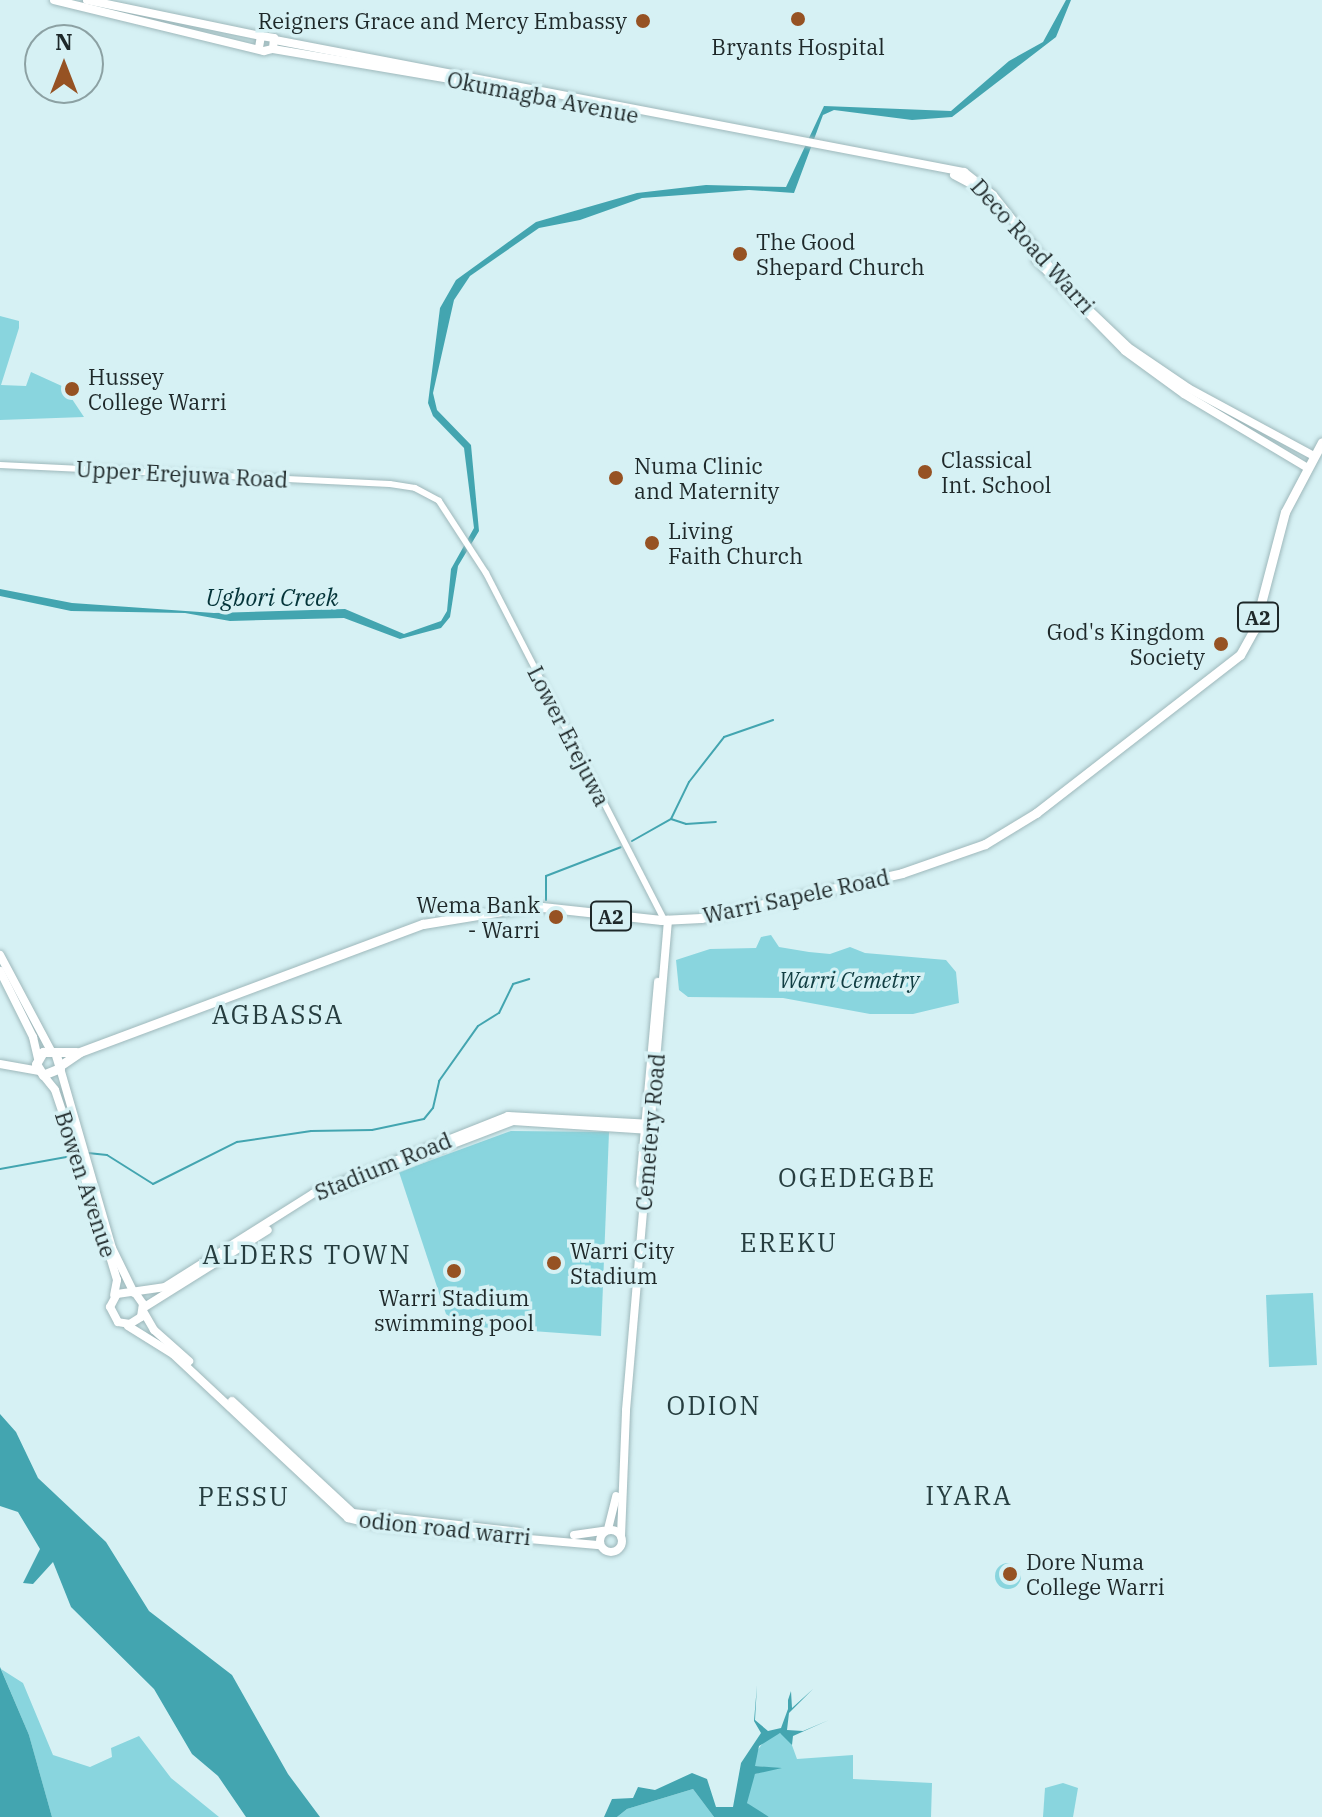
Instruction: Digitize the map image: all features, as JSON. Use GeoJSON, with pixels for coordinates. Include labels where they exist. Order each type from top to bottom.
{"type":"FeatureCollection","features":[{"type":"Feature","properties":{"kind":"highway","name":"Warri Sapele Road"},"geometry":{"type":"LineString","coordinates":[[39,1066],[61,1067],[80,1052],[423,924],[518,907],[664,920],[777,904],[928,866],[985,844],[1036,813],[1213,678],[1248,645],[1285,512],[1312,455],[1322,442]]}},
{"type":"Feature","properties":{"kind":"highway","name":"Warri Sapele Road"},"geometry":{"type":"LineString","coordinates":[[53,1052],[80,1052]]}},
{"type":"Feature","properties":{"kind":"highway"},"geometry":{"type":"LineString","coordinates":[[39,1066],[53,1052],[61,1067]]}},
{"type":"Feature","properties":{"kind":"main road"},"geometry":{"type":"LineString","coordinates":[[54,0],[259,47],[274,44]]}},
{"type":"Feature","properties":{"kind":"main road"},"geometry":{"type":"LineString","coordinates":[[87,0],[261,36],[274,44]]}},
{"type":"Feature","properties":{"kind":"main road"},"geometry":{"type":"LineString","coordinates":[[259,47],[261,36]]}},
{"type":"Feature","properties":{"kind":"main road","name":"Okumagba Avenue"},"geometry":{"type":"LineString","coordinates":[[274,44],[812,146]]}},
{"type":"Feature","properties":{"kind":"main road","name":"Deco Road Warri"},"geometry":{"type":"LineString","coordinates":[[812,146],[975,177],[1069,291],[1128,347],[1188,388],[1312,455]]}},
{"type":"Feature","properties":{"kind":"main road","name":"Deco Road Warri"},"geometry":{"type":"LineString","coordinates":[[812,146],[974,183],[1065,295],[1125,351],[1184,394],[1306,467]]}},
{"type":"Feature","properties":{"kind":"main road","name":"Cemetery Road"},"geometry":{"type":"LineString","coordinates":[[621,1536],[626,1410],[664,920]]}},
{"type":"Feature","properties":{"kind":"main road"},"geometry":{"type":"LineString","coordinates":[[0,955],[53,1052]]}},
{"type":"Feature","properties":{"kind":"main road","name":"Bowen Avenue"},"geometry":{"type":"LineString","coordinates":[[0,971],[33,1037],[39,1066],[59,1100],[117,1280],[113,1297]]}},
{"type":"Feature","properties":{"kind":"main road"},"geometry":{"type":"LineString","coordinates":[[0,1064],[39,1066]]}},
{"type":"Feature","properties":{"kind":"main road","name":"Bowen Avenue"},"geometry":{"type":"LineString","coordinates":[[61,1067],[112,1248],[135,1293]]}},
{"type":"Feature","properties":{"kind":"main road","name":"Stadium Road"},"geometry":{"type":"LineString","coordinates":[[135,1293],[150,1293],[188,1274],[328,1186],[508,1116],[648,1127]]}},
{"type":"Feature","properties":{"kind":"main road","name":"Stadium Road"},"geometry":{"type":"LineString","coordinates":[[143,1309],[314,1199],[502,1124],[523,1120],[648,1127]]}},
{"type":"Feature","properties":{"kind":"main road","name":"Cemetery Road"},"geometry":{"type":"LineString","coordinates":[[600,1545],[615,1512],[648,1127]]}},
{"type":"Feature","properties":{"kind":"main road"},"geometry":{"type":"LineString","coordinates":[[135,1293],[143,1309],[136,1321],[124,1324],[111,1314],[113,1297],[135,1293]]}},
{"type":"Feature","properties":{"kind":"main road","name":"odion road warri"},"geometry":{"type":"LineString","coordinates":[[143,1309],[154,1330],[353,1513],[546,1535],[606,1530]]}},
{"type":"Feature","properties":{"kind":"main road","name":"odion road warri"},"geometry":{"type":"LineString","coordinates":[[124,1324],[156,1340],[348,1518],[381,1526],[600,1545]]}},
{"type":"Feature","properties":{"kind":"main road"},"geometry":{"type":"LineString","coordinates":[[600,1545],[615,1551],[621,1536],[606,1530]]}},
{"type":"Feature","properties":{"kind":"street","name":"Upper Erejuwa Road"},"geometry":{"type":"LineString","coordinates":[[0,465],[402,485],[427,494],[448,509],[469,541]]}},
{"type":"Feature","properties":{"kind":"street","name":"Lower Erejuwa"},"geometry":{"type":"LineString","coordinates":[[469,541],[664,920]]}},
{"type":"Feature","properties":{"kind":"green space"},"geometry":{"type":"Polygon","coordinates":[[[0,316],[19,321],[1,385],[26,386],[31,372],[64,387],[84,417],[0,420],[0,316]]]}},
{"type":"Feature","properties":{"kind":"green space","name":"Warri Cemetry"},"geometry":{"type":"Polygon","coordinates":[[[771,935],[779,947],[809,952],[830,954],[850,947],[865,953],[946,960],[956,972],[959,1003],[913,1014],[870,1014],[783,998],[688,997],[679,990],[676,960],[710,949],[756,948],[761,937],[771,935]]]}},
{"type":"Feature","properties":{"kind":"green space"},"geometry":{"type":"Polygon","coordinates":[[[511,1131],[609,1132],[601,1336],[464,1326],[446,1314],[399,1172],[511,1131]]]}},
{"type":"Feature","properties":{"kind":"green space"},"geometry":{"type":"Polygon","coordinates":[[[1313,1293],[1317,1365],[1269,1367],[1266,1295],[1313,1293]]]}},
{"type":"Feature","properties":{"kind":"green space"},"geometry":{"type":"Polygon","coordinates":[[[1008,1563],[1017,1567],[1021,1576],[1017,1585],[1008,1589],[999,1585],[995,1576],[999,1567],[1008,1563]]]}},
{"type":"Feature","properties":{"kind":"green space"},"geometry":{"type":"Polygon","coordinates":[[[1,1669],[23,1683],[53,1755],[90,1767],[112,1757],[111,1748],[139,1736],[171,1778],[219,1817],[52,1817],[29,1735],[1,1669]]]}},
{"type":"Feature","properties":{"kind":"green space"},"geometry":{"type":"Polygon","coordinates":[[[780,1733],[789,1737],[797,1759],[853,1755],[853,1779],[932,1783],[931,1817],[769,1817],[756,1812],[747,1803],[747,1789],[755,1774],[774,1768],[755,1766],[752,1758],[767,1737],[780,1733]]]}},
{"type":"Feature","properties":{"kind":"green space"},"geometry":{"type":"Polygon","coordinates":[[[1063,1783],[1078,1788],[1073,1817],[1043,1817],[1045,1788],[1063,1783]]]}},
{"type":"Feature","properties":{"kind":"green space"},"geometry":{"type":"Polygon","coordinates":[[[693,1789],[714,1817],[617,1817],[627,1809],[693,1789]]]}},
{"type":"Feature","properties":{"kind":"shaded area"},"geometry":{"type":"Polygon","coordinates":[[[1066,0],[1071,0],[1056,37],[952,117],[912,120],[834,110],[823,115],[794,193],[749,190],[642,198],[580,220],[539,228],[470,276],[454,300],[433,393],[437,410],[471,445],[479,531],[458,566],[450,617],[441,628],[400,639],[344,618],[230,621],[185,613],[71,611],[0,596],[0,589],[72,603],[214,613],[345,609],[404,634],[441,621],[447,611],[451,569],[474,528],[464,448],[433,416],[428,403],[440,308],[456,280],[536,222],[637,193],[706,185],[786,187],[824,106],[951,111],[1009,61],[1043,42],[1066,0]]]}},
{"type":"Feature","properties":{"kind":"shaded area"},"geometry":{"type":"Polygon","coordinates":[[[0,1414],[16,1432],[38,1478],[106,1542],[149,1611],[232,1675],[288,1774],[320,1817],[246,1817],[218,1776],[192,1754],[154,1689],[71,1607],[53,1562],[33,1584],[23,1583],[40,1549],[18,1512],[0,1506],[0,1414]]]}},
{"type":"Feature","properties":{"kind":"shaded area"},"geometry":{"type":"Polygon","coordinates":[[[0,1667],[29,1735],[52,1817],[0,1817],[0,1667]]]}},
{"type":"Feature","properties":{"kind":"shaded area"},"geometry":{"type":"Polygon","coordinates":[[[757,1685],[755,1720],[768,1731],[781,1728],[791,1691],[792,1708],[813,1689],[789,1713],[787,1730],[803,1731],[829,1720],[793,1736],[792,1745],[780,1733],[759,1746],[755,1766],[782,1768],[755,1774],[747,1803],[769,1817],[714,1817],[693,1789],[627,1809],[617,1817],[604,1817],[612,1799],[633,1798],[638,1787],[655,1790],[692,1773],[707,1779],[716,1807],[733,1807],[741,1763],[761,1733],[754,1721],[757,1685]]]}},
{"type":"Feature","properties":{"kind":"waterway"},"geometry":{"type":"LineString","coordinates":[[632,841],[671,819],[689,782],[724,737],[773,720]]}},
{"type":"Feature","properties":{"kind":"waterway"},"geometry":{"type":"LineString","coordinates":[[671,819],[686,824],[716,822]]}},
{"type":"Feature","properties":{"kind":"waterway"},"geometry":{"type":"LineString","coordinates":[[546,900],[546,876],[621,847]]}},
{"type":"Feature","properties":{"kind":"waterway"},"geometry":{"type":"LineString","coordinates":[[88,1153],[107,1155],[153,1184],[237,1142],[311,1131],[372,1130],[424,1119],[433,1108],[439,1081],[478,1026],[499,1013],[513,984],[529,979]]}},
{"type":"Feature","properties":{"kind":"waterway"},"geometry":{"type":"LineString","coordinates":[[0,1169],[72,1156]]}},
{"type":"Feature","properties":{"kind":"place","name":"Bryants Hospital"},"geometry":{"type":"Point","coordinates":[798,19]}},
{"type":"Feature","properties":{"kind":"place","name":"Reigners Grace and Mercy Embassy"},"geometry":{"type":"Point","coordinates":[643,21]}},
{"type":"Feature","properties":{"kind":"place","name":"The Good Shepard Church"},"geometry":{"type":"Point","coordinates":[740,254]}},
{"type":"Feature","properties":{"kind":"place","name":"Hussey College Warri"},"geometry":{"type":"Point","coordinates":[72,389]}},
{"type":"Feature","properties":{"kind":"place","name":"Classical Int. School"},"geometry":{"type":"Point","coordinates":[925,472]}},
{"type":"Feature","properties":{"kind":"place","name":"Numa Clinic and Maternity"},"geometry":{"type":"Point","coordinates":[616,478]}},
{"type":"Feature","properties":{"kind":"place","name":"Living Faith Church"},"geometry":{"type":"Point","coordinates":[652,543]}},
{"type":"Feature","properties":{"kind":"place","name":"God's Kingdom Society"},"geometry":{"type":"Point","coordinates":[1221,644]}},
{"type":"Feature","properties":{"kind":"place","name":"Wema Bank - Warri"},"geometry":{"type":"Point","coordinates":[556,917]}},
{"type":"Feature","properties":{"kind":"place","name":"Warri City Stadium"},"geometry":{"type":"Point","coordinates":[554,1263]}},
{"type":"Feature","properties":{"kind":"place","name":"Warri Stadium swimming pool"},"geometry":{"type":"Point","coordinates":[454,1271]}},
{"type":"Feature","properties":{"kind":"place","name":"Dore Numa College Warri"},"geometry":{"type":"Point","coordinates":[1010,1574]}},
{"type":"Feature","properties":{"kind":"district","name":"AGBASSA"},"geometry":{"type":"Point","coordinates":[278,1015]}},
{"type":"Feature","properties":{"kind":"district","name":"OGEDEGBE"},"geometry":{"type":"Point","coordinates":[857,1178]}},
{"type":"Feature","properties":{"kind":"district","name":"EREKU"},"geometry":{"type":"Point","coordinates":[789,1243]}},
{"type":"Feature","properties":{"kind":"district","name":"ALDERS TOWN"},"geometry":{"type":"Point","coordinates":[307,1255]}},
{"type":"Feature","properties":{"kind":"district","name":"ODION"},"geometry":{"type":"Point","coordinates":[714,1406]}},
{"type":"Feature","properties":{"kind":"district","name":"IYARA"},"geometry":{"type":"Point","coordinates":[969,1496]}},
{"type":"Feature","properties":{"kind":"district","name":"PESSU"},"geometry":{"type":"Point","coordinates":[244,1497]}},
{"type":"Feature","properties":{"kind":"water label","name":"Ugbori Creek"},"geometry":{"type":"Point","coordinates":[272,598]}}]}
